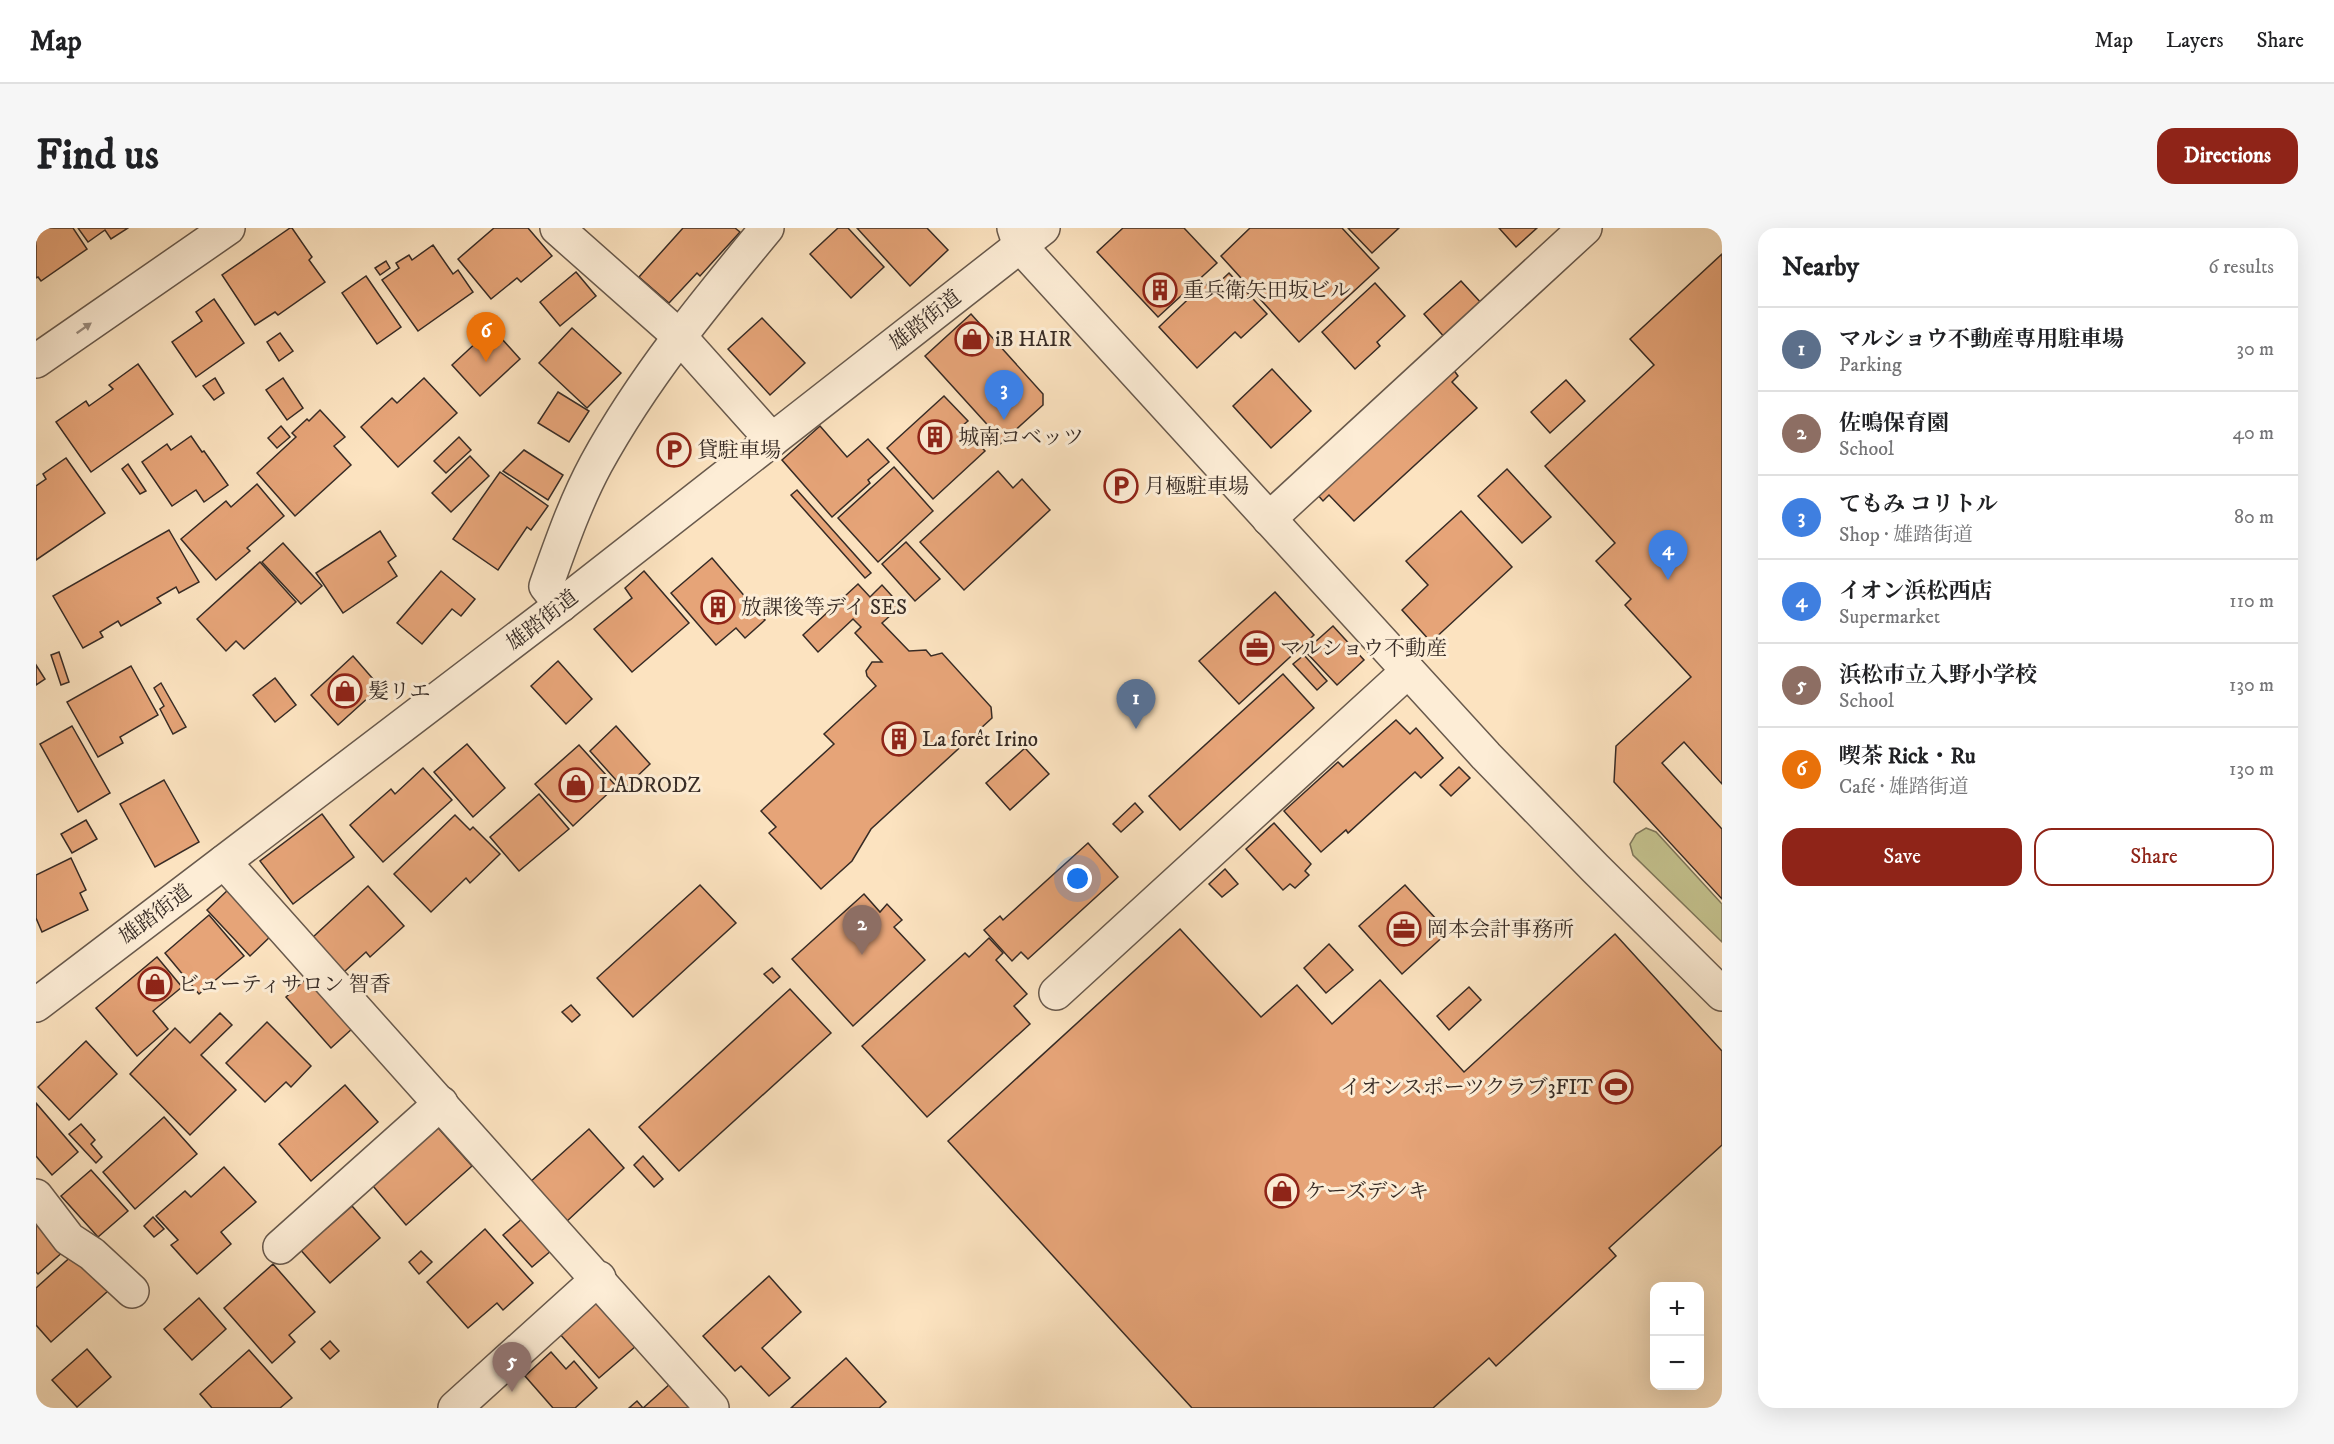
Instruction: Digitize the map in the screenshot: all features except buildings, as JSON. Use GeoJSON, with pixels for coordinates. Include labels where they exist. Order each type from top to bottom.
{"type":"FeatureCollection","features":[{"type":"Feature","properties":{"kind":"street"},"geometry":{"type":"LineString","coordinates":[[36,361],[228,228]]}},
{"type":"Feature","properties":{"kind":"street"},"geometry":{"type":"LineString","coordinates":[[557,228],[679,336],[771,440]]}},
{"type":"Feature","properties":{"kind":"street"},"geometry":{"type":"LineString","coordinates":[[561,605],[546,586],[571,517],[597,463],[679,336],[767,228]]}},
{"type":"Feature","properties":{"kind":"street"},"geometry":{"type":"LineString","coordinates":[[1269,519],[1585,228]]}},
{"type":"Feature","properties":{"kind":"street"},"geometry":{"type":"LineString","coordinates":[[1026,234],[1269,519],[1408,671],[1532,804],[1722,994]]}},
{"type":"Feature","properties":{"kind":"street","name":"雄踏街道"},"geometry":{"type":"LineString","coordinates":[[36,1005],[561,605],[771,440],[1026,234]]}},
{"type":"Feature","properties":{"kind":"street"},"geometry":{"type":"LineString","coordinates":[[1056,993],[1408,671]]}},
{"type":"Feature","properties":{"kind":"street"},"geometry":{"type":"LineString","coordinates":[[224,862],[712,1408]]}},
{"type":"Feature","properties":{"kind":"street"},"geometry":{"type":"LineString","coordinates":[[280,1247],[441,1103]]}},
{"type":"Feature","properties":{"kind":"street"},"geometry":{"type":"LineString","coordinates":[[36,1196],[69,1239],[92,1254],[132,1291]]}},
{"type":"Feature","properties":{"kind":"street"},"geometry":{"type":"LineString","coordinates":[[454,1408],[598,1278]]}},
{"type":"Feature","properties":{"kind":"shaded area"},"geometry":{"type":"Polygon","coordinates":[[[1646,828],[1656,832],[1722,904],[1722,942],[1633,855],[1630,844],[1636,834],[1646,828]]]}},
{"type":"Feature","properties":{"kind":"place","name":"重兵衛矢田坂ビル"},"geometry":{"type":"Point","coordinates":[1160,290]}},
{"type":"Feature","properties":{"kind":"place","name":"iB HAIR"},"geometry":{"type":"Point","coordinates":[972,339]}},
{"type":"Feature","properties":{"kind":"place","name":"喫茶 Rick・Ru"},"geometry":{"type":"Point","coordinates":[486,362]}},
{"type":"Feature","properties":{"kind":"place","name":"てもみ コリトル"},"geometry":{"type":"Point","coordinates":[1004,420]}},
{"type":"Feature","properties":{"kind":"place","name":"城南コベッツ"},"geometry":{"type":"Point","coordinates":[935,437]}},
{"type":"Feature","properties":{"kind":"place","name":"貸駐車場"},"geometry":{"type":"Point","coordinates":[674,450]}},
{"type":"Feature","properties":{"kind":"place","name":"月極駐車場"},"geometry":{"type":"Point","coordinates":[1121,486]}},
{"type":"Feature","properties":{"kind":"place","name":"イオン浜松西店"},"geometry":{"type":"Point","coordinates":[1668,580]}},
{"type":"Feature","properties":{"kind":"place","name":"放課後等デイ SES"},"geometry":{"type":"Point","coordinates":[718,607]}},
{"type":"Feature","properties":{"kind":"place","name":"マルショウ不動産"},"geometry":{"type":"Point","coordinates":[1257,648]}},
{"type":"Feature","properties":{"kind":"place","name":"髪リエ"},"geometry":{"type":"Point","coordinates":[345,691]}},
{"type":"Feature","properties":{"kind":"place","name":"マルショウ不動産専用駐車場"},"geometry":{"type":"Point","coordinates":[1136,729]}},
{"type":"Feature","properties":{"kind":"place","name":"La forêt Irino"},"geometry":{"type":"Point","coordinates":[899,739]}},
{"type":"Feature","properties":{"kind":"place","name":"LADRODZ"},"geometry":{"type":"Point","coordinates":[576,785]}},
{"type":"Feature","properties":{"kind":"place","name":"岡本会計事務所"},"geometry":{"type":"Point","coordinates":[1404,929]}},
{"type":"Feature","properties":{"kind":"place","name":"佐鳴保育園"},"geometry":{"type":"Point","coordinates":[862,955]}},
{"type":"Feature","properties":{"kind":"place","name":"ビューティサロン 智香"},"geometry":{"type":"Point","coordinates":[155,984]}},
{"type":"Feature","properties":{"kind":"place","name":"イオンスポーツクラブ3FIT"},"geometry":{"type":"Point","coordinates":[1616,1087]}},
{"type":"Feature","properties":{"kind":"place","name":"ケーズデンキ"},"geometry":{"type":"Point","coordinates":[1282,1191]}},
{"type":"Feature","properties":{"kind":"place","name":"浜松市立入野小学校"},"geometry":{"type":"Point","coordinates":[512,1392]}}]}
